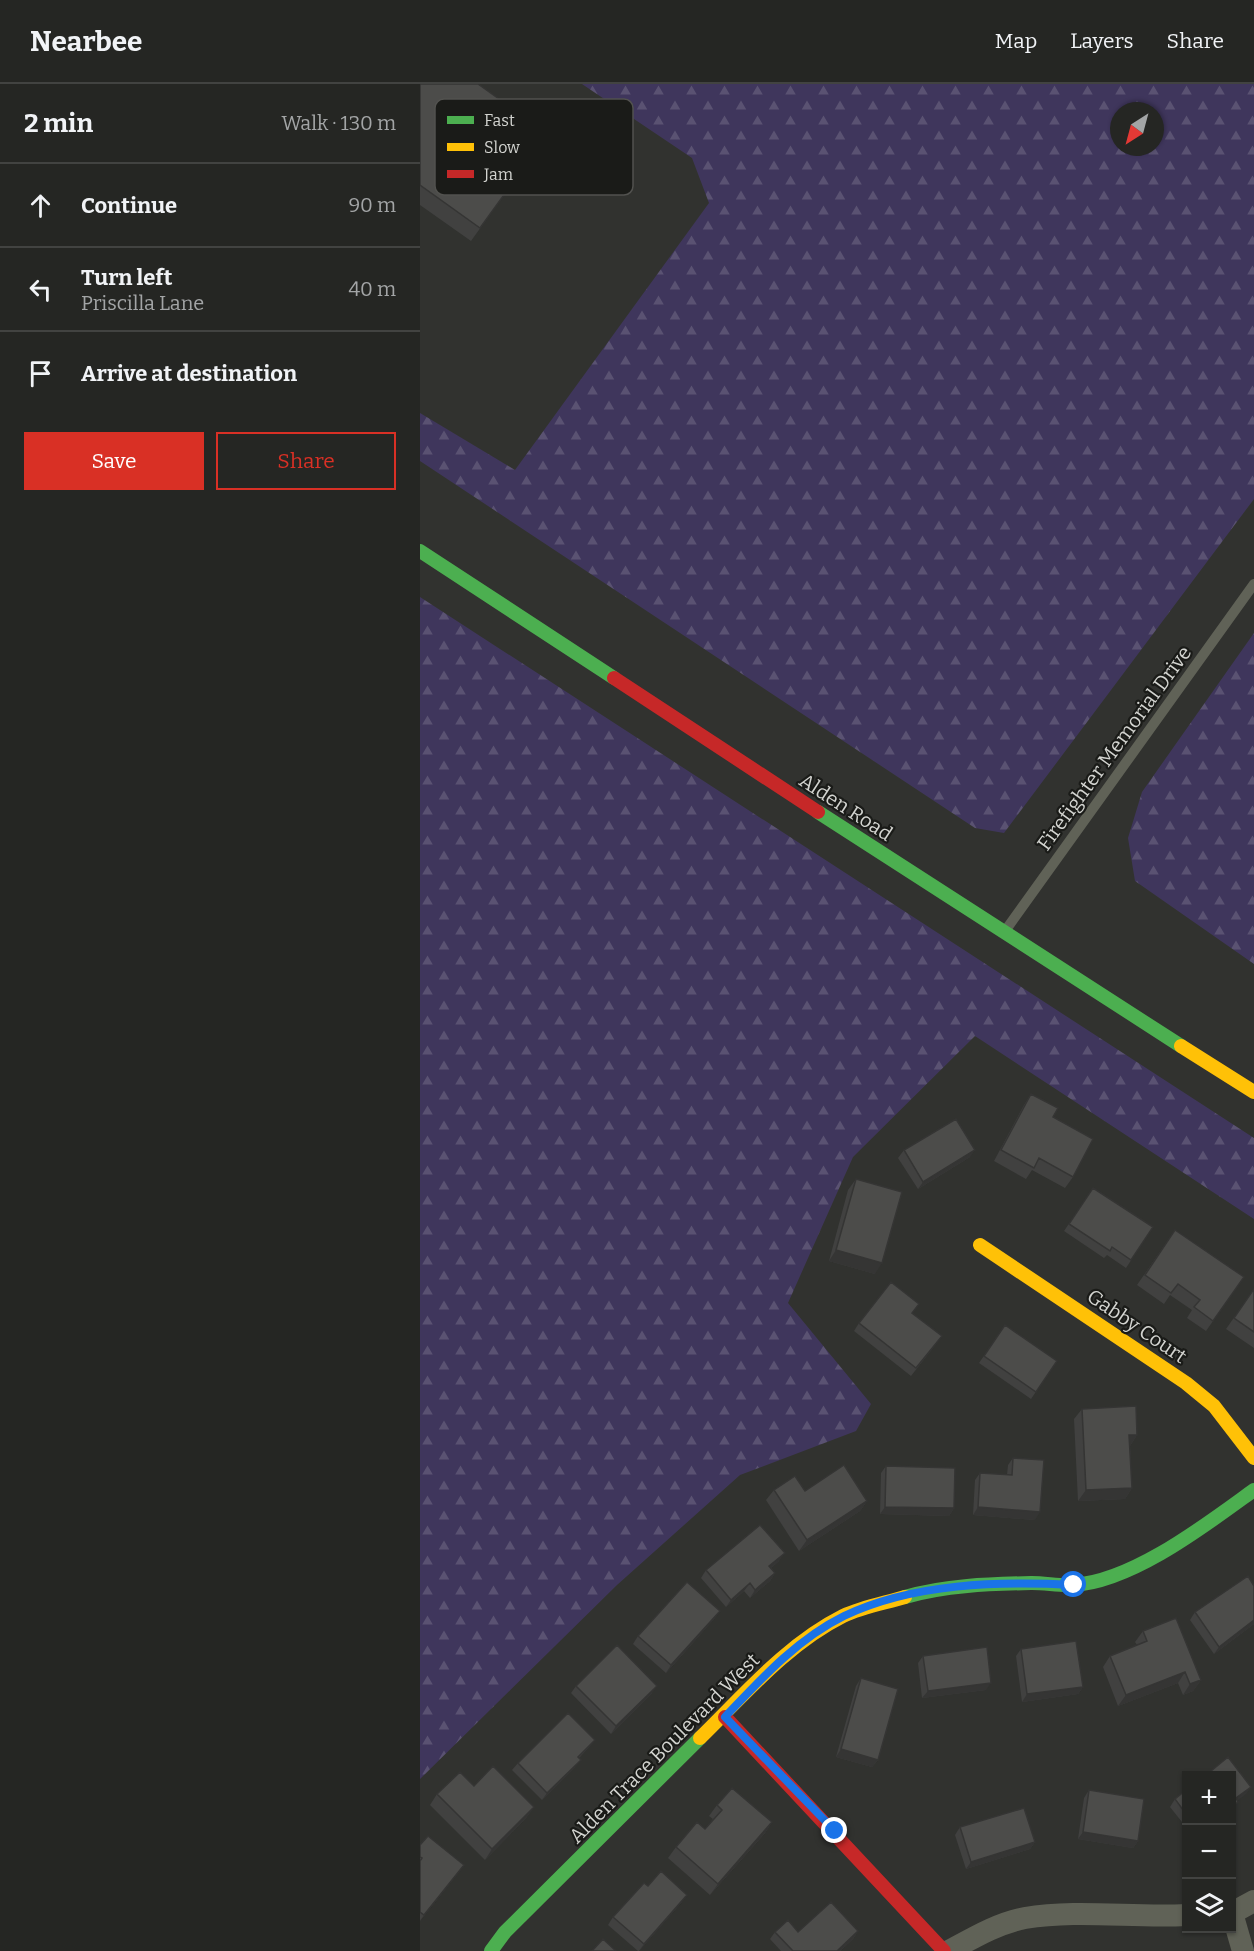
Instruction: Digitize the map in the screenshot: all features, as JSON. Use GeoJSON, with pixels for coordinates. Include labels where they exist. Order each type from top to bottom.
{"type":"FeatureCollection","features":[{"type":"Feature","properties":{"kind":"street","name":"Alden Road"},"geometry":{"type":"LineString","coordinates":[[420,550],[1003,934],[1254,1092]]}},
{"type":"Feature","properties":{"kind":"street","name":"Gabby Court"},"geometry":{"type":"LineString","coordinates":[[980,1245],[1186,1383],[1214,1406],[1254,1458]]}},
{"type":"Feature","properties":{"kind":"street","name":"Alden Trace Boulevard West"},"geometry":{"type":"LineString","coordinates":[[491,1951],[505,1932],[769,1671],[807,1639],[844,1616],[929,1590],[1033,1583],[1074,1585],[1104,1580],[1179,1544],[1254,1490]]}},
{"type":"Feature","properties":{"kind":"street"},"geometry":{"type":"LineString","coordinates":[[725,1717],[946,1951],[991,1929],[1023,1918],[1066,1914],[1182,1915]]}},
{"type":"Feature","properties":{"kind":"street"},"geometry":{"type":"LineString","coordinates":[[1236,1911],[1254,1901]]}},
{"type":"Feature","properties":{"kind":"street"},"geometry":{"type":"LineString","coordinates":[[1236,1927],[1243,1951]]}},
{"type":"Feature","properties":{"kind":"lane","name":"Firefighter Memorial Drive"},"geometry":{"type":"LineString","coordinates":[[1003,934],[1254,585]]}},
{"type":"Feature","properties":{"kind":"green space"},"geometry":{"type":"Polygon","coordinates":[[[582,84],[1254,84],[1254,499],[1004,833],[975,828],[420,461],[420,413],[515,470],[709,203],[692,158],[633,118],[633,99],[604,99],[582,84]]]}},
{"type":"Feature","properties":{"kind":"green space"},"geometry":{"type":"Polygon","coordinates":[[[420,597],[1254,1138],[1254,1219],[975,1036],[853,1157],[788,1303],[871,1404],[856,1431],[740,1475],[617,1585],[420,1779],[420,597]]]}},
{"type":"Feature","properties":{"kind":"green space"},"geometry":{"type":"Polygon","coordinates":[[[1254,633],[1254,964],[1135,881],[1128,838],[1142,792],[1254,633]]]}},
{"type":"Feature","properties":{"kind":"building"},"geometry":{"type":"Polygon","coordinates":[[[420,84],[478,84],[499,99],[435,99],[435,195],[504,195],[480,228],[420,185],[420,84]]]}},
{"type":"Feature","properties":{"kind":"building"},"geometry":{"type":"Polygon","coordinates":[[[1031,1094],[1058,1108],[1053,1117],[1093,1139],[1073,1177],[1039,1158],[1034,1168],[1001,1150],[1031,1094]]]}},
{"type":"Feature","properties":{"kind":"building"},"geometry":{"type":"Polygon","coordinates":[[[956,1119],[975,1150],[923,1182],[904,1150],[956,1119]]]}},
{"type":"Feature","properties":{"kind":"building"},"geometry":{"type":"Polygon","coordinates":[[[856,1179],[902,1192],[882,1263],[836,1250],[856,1179]]]}},
{"type":"Feature","properties":{"kind":"building"},"geometry":{"type":"Polygon","coordinates":[[[1093,1188],[1153,1227],[1131,1260],[1112,1247],[1110,1251],[1069,1224],[1093,1188]]]}},
{"type":"Feature","properties":{"kind":"building"},"geometry":{"type":"Polygon","coordinates":[[[1175,1230],[1244,1277],[1213,1321],[1194,1307],[1200,1300],[1178,1284],[1171,1293],[1145,1275],[1175,1230]]]}},
{"type":"Feature","properties":{"kind":"building"},"geometry":{"type":"Polygon","coordinates":[[[891,1282],[919,1304],[912,1313],[942,1336],[916,1368],[859,1323],[891,1282]]]}},
{"type":"Feature","properties":{"kind":"building"},"geometry":{"type":"Polygon","coordinates":[[[1254,1289],[1254,1332],[1234,1318],[1254,1289]]]}},
{"type":"Feature","properties":{"kind":"building"},"geometry":{"type":"Polygon","coordinates":[[[1005,1325],[1057,1361],[1036,1392],[984,1356],[1005,1325]]]}},
{"type":"Feature","properties":{"kind":"building"},"geometry":{"type":"Polygon","coordinates":[[[1136,1406],[1137,1435],[1129,1435],[1132,1488],[1086,1490],[1082,1409],[1136,1406]]]}},
{"type":"Feature","properties":{"kind":"building"},"geometry":{"type":"Polygon","coordinates":[[[1013,1458],[1044,1460],[1040,1512],[978,1507],[980,1473],[1012,1475],[1013,1458]]]}},
{"type":"Feature","properties":{"kind":"building"},"geometry":{"type":"Polygon","coordinates":[[[844,1465],[867,1501],[807,1540],[774,1490],[795,1476],[805,1491],[844,1465]]]}},
{"type":"Feature","properties":{"kind":"building"},"geometry":{"type":"Polygon","coordinates":[[[886,1466],[955,1468],[954,1508],[885,1507],[886,1466]]]}},
{"type":"Feature","properties":{"kind":"building"},"geometry":{"type":"Polygon","coordinates":[[[760,1525],[785,1553],[769,1566],[775,1573],[755,1590],[750,1583],[731,1600],[706,1570],[760,1525]]]}},
{"type":"Feature","properties":{"kind":"building"},"geometry":{"type":"Polygon","coordinates":[[[1248,1576],[1254,1586],[1254,1620],[1219,1647],[1195,1612],[1248,1576]]]}},
{"type":"Feature","properties":{"kind":"building"},"geometry":{"type":"Polygon","coordinates":[[[687,1582],[720,1611],[671,1665],[638,1636],[687,1582]]]}},
{"type":"Feature","properties":{"kind":"building"},"geometry":{"type":"Polygon","coordinates":[[[1176,1618],[1201,1680],[1190,1684],[1185,1672],[1126,1695],[1110,1656],[1147,1641],[1143,1631],[1176,1618]]]}},
{"type":"Feature","properties":{"kind":"building"},"geometry":{"type":"Polygon","coordinates":[[[1076,1641],[1083,1687],[1027,1694],[1021,1649],[1076,1641]]]}},
{"type":"Feature","properties":{"kind":"building"},"geometry":{"type":"Polygon","coordinates":[[[617,1645],[657,1686],[616,1726],[576,1686],[617,1645]]]}},
{"type":"Feature","properties":{"kind":"building"},"geometry":{"type":"Polygon","coordinates":[[[987,1647],[991,1683],[928,1691],[923,1656],[987,1647]]]}},
{"type":"Feature","properties":{"kind":"building"},"geometry":{"type":"Polygon","coordinates":[[[861,1678],[898,1689],[878,1760],[841,1749],[861,1678]]]}},
{"type":"Feature","properties":{"kind":"building"},"geometry":{"type":"Polygon","coordinates":[[[568,1713],[595,1740],[578,1757],[581,1760],[547,1793],[518,1763],[568,1713]]]}},
{"type":"Feature","properties":{"kind":"building"},"geometry":{"type":"Polygon","coordinates":[[[1228,1757],[1251,1787],[1236,1798],[1236,1771],[1211,1771],[1228,1757]]]}},
{"type":"Feature","properties":{"kind":"building"},"geometry":{"type":"Polygon","coordinates":[[[493,1766],[534,1807],[492,1849],[437,1794],[460,1772],[474,1786],[493,1766]]]}},
{"type":"Feature","properties":{"kind":"building"},"geometry":{"type":"Polygon","coordinates":[[[732,1788],[772,1822],[718,1884],[676,1847],[697,1822],[705,1829],[722,1810],[717,1805],[732,1788]]]}},
{"type":"Feature","properties":{"kind":"building"},"geometry":{"type":"Polygon","coordinates":[[[1089,1790],[1144,1799],[1138,1841],[1083,1832],[1089,1790]]]}},
{"type":"Feature","properties":{"kind":"building"},"geometry":{"type":"Polygon","coordinates":[[[1182,1793],[1182,1809],[1175,1799],[1182,1793]]]}},
{"type":"Feature","properties":{"kind":"building"},"geometry":{"type":"Polygon","coordinates":[[[1024,1808],[1035,1842],[971,1862],[960,1827],[1024,1808]]]}},
{"type":"Feature","properties":{"kind":"building"},"geometry":{"type":"Polygon","coordinates":[[[428,1836],[464,1865],[424,1915],[420,1912],[420,1861],[422,1858],[420,1857],[420,1845],[428,1836]]]}},
{"type":"Feature","properties":{"kind":"building"},"geometry":{"type":"Polygon","coordinates":[[[661,1871],[687,1895],[644,1944],[613,1917],[644,1883],[648,1886],[661,1871]]]}},
{"type":"Feature","properties":{"kind":"building"},"geometry":{"type":"Polygon","coordinates":[[[831,1902],[858,1931],[837,1951],[793,1951],[775,1932],[788,1920],[798,1932],[831,1902]]]}},
{"type":"Feature","properties":{"kind":"building"},"geometry":{"type":"Polygon","coordinates":[[[603,1939],[616,1951],[592,1951],[603,1939]]]}},
{"type":"Feature","properties":{"kind":"traffic: fast"},"geometry":{"type":"LineString","coordinates":[[420,551],[614,678]]}},
{"type":"Feature","properties":{"kind":"traffic: fast"},"geometry":{"type":"LineString","coordinates":[[818,812],[1181,1046]]}},
{"type":"Feature","properties":{"kind":"traffic: fast"},"geometry":{"type":"LineString","coordinates":[[905,1597],[968,1586],[1032,1583],[1073,1585],[1120,1574],[1144,1563],[1192,1534],[1254,1490]]}},
{"type":"Feature","properties":{"kind":"traffic: fast"},"geometry":{"type":"LineString","coordinates":[[491,1951],[505,1932],[700,1738]]}},
{"type":"Feature","properties":{"kind":"traffic: slow"},"geometry":{"type":"LineString","coordinates":[[1181,1046],[1254,1092]]}},
{"type":"Feature","properties":{"kind":"traffic: slow"},"geometry":{"type":"LineString","coordinates":[[980,1245],[1186,1383],[1214,1406],[1254,1458]]}},
{"type":"Feature","properties":{"kind":"traffic: slow"},"geometry":{"type":"LineString","coordinates":[[700,1738],[767,1671],[803,1641],[843,1616],[905,1597]]}},
{"type":"Feature","properties":{"kind":"traffic: jam"},"geometry":{"type":"LineString","coordinates":[[614,678],[818,812]]}},
{"type":"Feature","properties":{"kind":"traffic: jam"},"geometry":{"type":"LineString","coordinates":[[725,1717],[944,1951]]}},
{"type":"Feature","properties":{"kind":"route"},"geometry":{"type":"LineString","coordinates":[[835,1831],[725,1717],[769,1671],[807,1639],[844,1616],[889,1601],[929,1590],[1033,1583],[1074,1585]]}}]}
